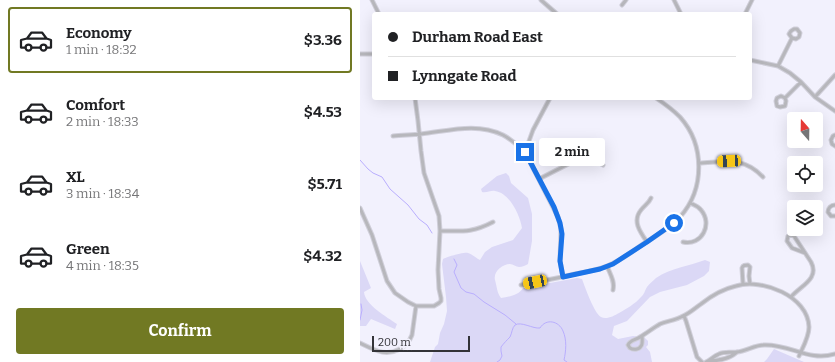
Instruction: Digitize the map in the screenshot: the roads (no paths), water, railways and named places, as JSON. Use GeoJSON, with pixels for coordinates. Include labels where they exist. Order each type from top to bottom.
{"type":"FeatureCollection","features":[{"type":"Feature","properties":{"kind":"street"},"geometry":{"type":"LineString","coordinates":[[372,0],[378,12]]}},
{"type":"Feature","properties":{"kind":"street"},"geometry":{"type":"LineString","coordinates":[[541,0],[555,12]]}},
{"type":"Feature","properties":{"kind":"street"},"geometry":{"type":"LineString","coordinates":[[622,5],[626,0]]}},
{"type":"Feature","properties":{"kind":"street"},"geometry":{"type":"LineString","coordinates":[[674,0],[680,12]]}},
{"type":"Feature","properties":{"kind":"street"},"geometry":{"type":"LineString","coordinates":[[746,12],[752,0]]}},
{"type":"Feature","properties":{"kind":"street"},"geometry":{"type":"LineString","coordinates":[[778,66],[792,38]]}},
{"type":"Feature","properties":{"kind":"street"},"geometry":{"type":"LineString","coordinates":[[360,54],[372,54]]}},
{"type":"Feature","properties":{"kind":"street"},"geometry":{"type":"LineString","coordinates":[[752,60],[778,66],[790,72],[815,97],[835,111]]}},
{"type":"Feature","properties":{"kind":"street"},"geometry":{"type":"LineString","coordinates":[[815,97],[835,75]]}},
{"type":"Feature","properties":{"kind":"street"},"geometry":{"type":"LineString","coordinates":[[785,98],[801,82]]}},
{"type":"Feature","properties":{"kind":"street"},"geometry":{"type":"LineString","coordinates":[[360,208],[367,223],[384,273],[395,293],[416,306],[434,306],[439,304],[441,301],[438,270],[440,223],[438,210],[424,173],[420,151],[420,134],[415,100]]}},
{"type":"Feature","properties":{"kind":"street"},"geometry":{"type":"LineString","coordinates":[[525,152],[533,130],[549,100]]}},
{"type":"Feature","properties":{"kind":"street"},"geometry":{"type":"LineString","coordinates":[[521,285],[563,277],[607,266],[619,260],[674,223],[690,203],[697,186],[699,170],[696,146],[685,124],[673,110],[659,100]]}},
{"type":"Feature","properties":{"kind":"street"},"geometry":{"type":"LineString","coordinates":[[393,136],[464,128],[477,128],[504,135],[525,152],[554,207],[560,223],[562,234],[560,261],[563,277]]}},
{"type":"Feature","properties":{"kind":"street"},"geometry":{"type":"LineString","coordinates":[[835,135],[831,140],[832,144],[835,146]]}},
{"type":"Feature","properties":{"kind":"street"},"geometry":{"type":"LineString","coordinates":[[539,179],[584,156],[594,158],[603,165]]}},
{"type":"Feature","properties":{"kind":"street"},"geometry":{"type":"LineString","coordinates":[[699,163],[729,161],[743,163],[752,168],[762,177]]}},
{"type":"Feature","properties":{"kind":"street"},"geometry":{"type":"LineString","coordinates":[[647,242],[639,230],[637,219],[640,211],[651,198]]}},
{"type":"Feature","properties":{"kind":"street"},"geometry":{"type":"LineString","coordinates":[[683,242],[689,243],[695,241],[703,234],[706,226],[702,212],[697,206],[690,203]]}},
{"type":"Feature","properties":{"kind":"street"},"geometry":{"type":"LineString","coordinates":[[835,205],[828,209],[831,216],[835,216]]}},
{"type":"Feature","properties":{"kind":"street"},"geometry":{"type":"LineString","coordinates":[[440,231],[468,231],[480,228],[493,222]]}},
{"type":"Feature","properties":{"kind":"street"},"geometry":{"type":"LineString","coordinates":[[791,297],[813,276],[813,266],[805,253],[794,236],[788,236],[787,240],[792,248],[805,253]]}},
{"type":"Feature","properties":{"kind":"street"},"geometry":{"type":"LineString","coordinates":[[743,284],[742,266],[748,265],[750,267],[750,284]]}},
{"type":"Feature","properties":{"kind":"street"},"geometry":{"type":"LineString","coordinates":[[607,266],[613,280],[613,290]]}},
{"type":"Feature","properties":{"kind":"street"},"geometry":{"type":"LineString","coordinates":[[642,336],[642,344],[640,348],[634,350],[630,348],[628,345],[629,342],[642,336],[654,327],[684,316],[708,298],[731,287],[743,284],[768,286],[791,297],[804,311],[809,326],[808,335],[799,356]]}},
{"type":"Feature","properties":{"kind":"street"},"geometry":{"type":"LineString","coordinates":[[360,343],[383,352],[394,351],[403,347],[412,335],[416,306]]}},
{"type":"Feature","properties":{"kind":"street"},"geometry":{"type":"LineString","coordinates":[[684,316],[697,357],[702,362]]}},
{"type":"Feature","properties":{"kind":"street"},"geometry":{"type":"LineString","coordinates":[[707,362],[722,352],[737,352],[765,344],[776,346],[805,358]]}},
{"type":"Feature","properties":{"kind":"street"},"geometry":{"type":"LineString","coordinates":[[707,362],[725,359],[737,352]]}},
{"type":"Feature","properties":{"kind":"street"},"geometry":{"type":"LineString","coordinates":[[825,360],[835,354]]}},
{"type":"Feature","properties":{"kind":"waterway"},"geometry":{"type":"LineString","coordinates":[[360,160],[373,173],[382,177],[390,189],[408,205],[419,219],[427,225],[432,233]]}},
{"type":"Feature","properties":{"kind":"waterway"},"geometry":{"type":"LineString","coordinates":[[454,259],[457,265],[454,272],[461,288],[466,292],[474,294],[516,324]]}},
{"type":"Feature","properties":{"kind":"waterway"},"geometry":{"type":"LineString","coordinates":[[360,320],[362,310],[361,304]]}},
{"type":"Feature","properties":{"kind":"waterway"},"geometry":{"type":"LineString","coordinates":[[497,362],[502,356],[501,347],[510,337],[515,325],[520,324],[540,328],[549,322],[556,323],[563,331],[566,346],[564,360],[567,362]]}}]}
